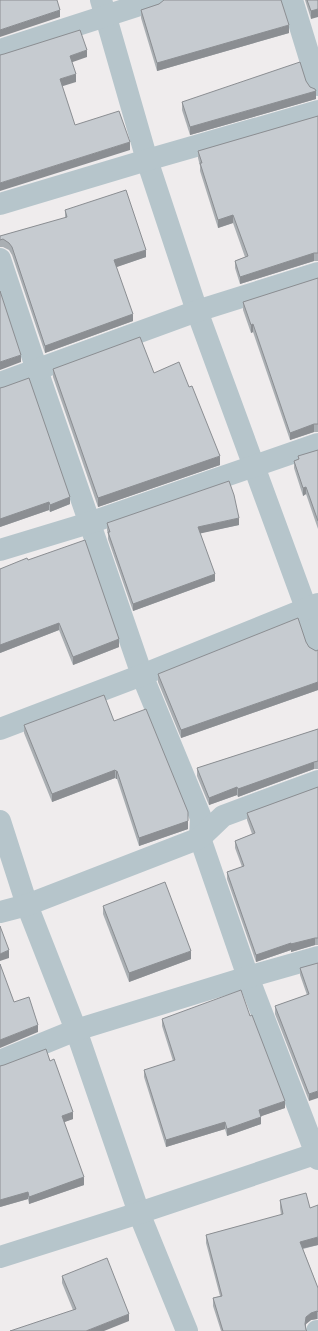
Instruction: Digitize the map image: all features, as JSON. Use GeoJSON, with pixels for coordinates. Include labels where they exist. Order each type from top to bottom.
{"type":"FeatureCollection","features":[{"type":"Feature","properties":{"kind":"street"},"geometry":{"type":"LineString","coordinates":[[0,50],[104,8],[155,0]]}},
{"type":"Feature","properties":{"kind":"street"},"geometry":{"type":"LineString","coordinates":[[292,0],[318,85]]}},
{"type":"Feature","properties":{"kind":"street"},"geometry":{"type":"LineString","coordinates":[[104,8],[147,160],[197,311],[254,466],[312,606],[318,646]]}},
{"type":"Feature","properties":{"kind":"street"},"geometry":{"type":"LineString","coordinates":[[0,204],[318,111]]}},
{"type":"Feature","properties":{"kind":"street"},"geometry":{"type":"LineString","coordinates":[[0,259],[142,675],[201,818],[200,838],[248,977],[317,1155],[0,1257]]}},
{"type":"Feature","properties":{"kind":"street"},"geometry":{"type":"LineString","coordinates":[[0,383],[197,311],[318,273]]}},
{"type":"Feature","properties":{"kind":"street"},"geometry":{"type":"LineString","coordinates":[[0,550],[89,523],[318,444]]}},
{"type":"Feature","properties":{"kind":"street"},"geometry":{"type":"LineString","coordinates":[[0,729],[142,675],[312,606]]}},
{"type":"Feature","properties":{"kind":"street"},"geometry":{"type":"LineString","coordinates":[[0,912],[27,905],[200,838],[223,816],[318,781]]}},
{"type":"Feature","properties":{"kind":"street"},"geometry":{"type":"LineString","coordinates":[[0,822],[27,905],[76,1030],[139,1213],[187,1331]]}},
{"type":"Feature","properties":{"kind":"street"},"geometry":{"type":"LineString","coordinates":[[0,1061],[76,1030],[318,957]]}},
{"type":"Feature","properties":{"kind":"building"},"geometry":{"type":"Polygon","coordinates":[[[0,0],[57,0],[60,10],[0,30],[0,0]]]}},
{"type":"Feature","properties":{"kind":"building"},"geometry":{"type":"Polygon","coordinates":[[[164,0],[281,0],[289,25],[157,63],[141,10],[159,4],[164,0]]]}},
{"type":"Feature","properties":{"kind":"building"},"geometry":{"type":"Polygon","coordinates":[[[307,0],[318,0],[318,9],[311,11],[307,0]]]}},
{"type":"Feature","properties":{"kind":"building"},"geometry":{"type":"Polygon","coordinates":[[[80,30],[87,50],[70,56],[76,74],[60,79],[75,125],[119,111],[130,142],[0,183],[0,55],[80,30]]]}},
{"type":"Feature","properties":{"kind":"building"},"geometry":{"type":"Polygon","coordinates":[[[300,62],[306,81],[310,87],[316,91],[190,127],[182,102],[300,62]]]}},
{"type":"Feature","properties":{"kind":"building"},"geometry":{"type":"Polygon","coordinates":[[[318,116],[318,253],[240,277],[235,261],[248,256],[233,215],[218,220],[200,163],[202,163],[198,151],[318,116]]]}},
{"type":"Feature","properties":{"kind":"building"},"geometry":{"type":"Polygon","coordinates":[[[126,190],[146,250],[114,260],[133,314],[45,346],[12,247],[3,239],[0,240],[0,236],[67,217],[65,210],[126,190]]]}},
{"type":"Feature","properties":{"kind":"building"},"geometry":{"type":"Polygon","coordinates":[[[318,278],[318,424],[314,424],[290,433],[253,324],[251,325],[243,302],[318,278]]]}},
{"type":"Feature","properties":{"kind":"building"},"geometry":{"type":"Polygon","coordinates":[[[0,291],[21,355],[0,362],[0,291]]]}},
{"type":"Feature","properties":{"kind":"building"},"geometry":{"type":"Polygon","coordinates":[[[140,337],[154,373],[179,362],[189,387],[192,386],[220,456],[98,498],[53,369],[140,337]]]}},
{"type":"Feature","properties":{"kind":"building"},"geometry":{"type":"Polygon","coordinates":[[[29,378],[70,497],[50,505],[49,502],[0,519],[0,388],[29,378]]]}},
{"type":"Feature","properties":{"kind":"building"},"geometry":{"type":"Polygon","coordinates":[[[318,450],[318,521],[306,487],[303,488],[294,461],[299,459],[298,456],[318,450]]]}},
{"type":"Feature","properties":{"kind":"building"},"geometry":{"type":"Polygon","coordinates":[[[229,481],[239,518],[198,527],[215,574],[133,604],[108,532],[110,532],[107,523],[229,481]]]}},
{"type":"Feature","properties":{"kind":"building"},"geometry":{"type":"Polygon","coordinates":[[[85,540],[119,639],[73,657],[59,623],[0,645],[0,569],[27,558],[28,560],[85,540]]]}},
{"type":"Feature","properties":{"kind":"building"},"geometry":{"type":"Polygon","coordinates":[[[298,618],[309,647],[316,651],[318,650],[318,682],[181,730],[158,674],[298,618]]]}},
{"type":"Feature","properties":{"kind":"building"},"geometry":{"type":"Polygon","coordinates":[[[104,695],[114,721],[146,709],[188,812],[188,821],[139,838],[117,771],[115,770],[52,794],[24,725],[104,695]]]}},
{"type":"Feature","properties":{"kind":"building"},"geometry":{"type":"Polygon","coordinates":[[[318,729],[318,761],[238,789],[237,787],[209,798],[197,768],[318,729]]]}},
{"type":"Feature","properties":{"kind":"building"},"geometry":{"type":"Polygon","coordinates":[[[318,787],[318,938],[291,943],[256,955],[227,872],[244,866],[235,841],[255,833],[247,813],[318,787]]]}},
{"type":"Feature","properties":{"kind":"building"},"geometry":{"type":"Polygon","coordinates":[[[165,882],[191,951],[129,973],[103,906],[165,882]]]}},
{"type":"Feature","properties":{"kind":"building"},"geometry":{"type":"Polygon","coordinates":[[[0,926],[9,950],[0,954],[0,926]]]}},
{"type":"Feature","properties":{"kind":"building"},"geometry":{"type":"Polygon","coordinates":[[[318,963],[318,1091],[309,1094],[275,1006],[309,994],[300,968],[318,963]]]}},
{"type":"Feature","properties":{"kind":"building"},"geometry":{"type":"Polygon","coordinates":[[[0,964],[14,1002],[29,997],[38,1025],[0,1040],[0,964]]]}},
{"type":"Feature","properties":{"kind":"building"},"geometry":{"type":"Polygon","coordinates":[[[241,990],[250,1016],[252,1015],[285,1101],[259,1110],[261,1117],[227,1129],[225,1122],[166,1140],[144,1070],[175,1060],[162,1019],[241,990]]]}},
{"type":"Feature","properties":{"kind":"building"},"geometry":{"type":"Polygon","coordinates":[[[46,1049],[50,1061],[54,1059],[73,1112],[62,1116],[84,1177],[29,1197],[28,1192],[0,1200],[0,1066],[46,1049]]]}},
{"type":"Feature","properties":{"kind":"building"},"geometry":{"type":"Polygon","coordinates":[[[306,1193],[310,1208],[318,1205],[318,1237],[300,1242],[318,1288],[318,1312],[311,1313],[306,1317],[305,1324],[307,1331],[223,1331],[213,1298],[222,1296],[206,1235],[283,1214],[280,1200],[306,1193]]]}},
{"type":"Feature","properties":{"kind":"building"},"geometry":{"type":"Polygon","coordinates":[[[107,1258],[129,1314],[86,1331],[10,1331],[76,1309],[62,1276],[107,1258]]]}}]}
